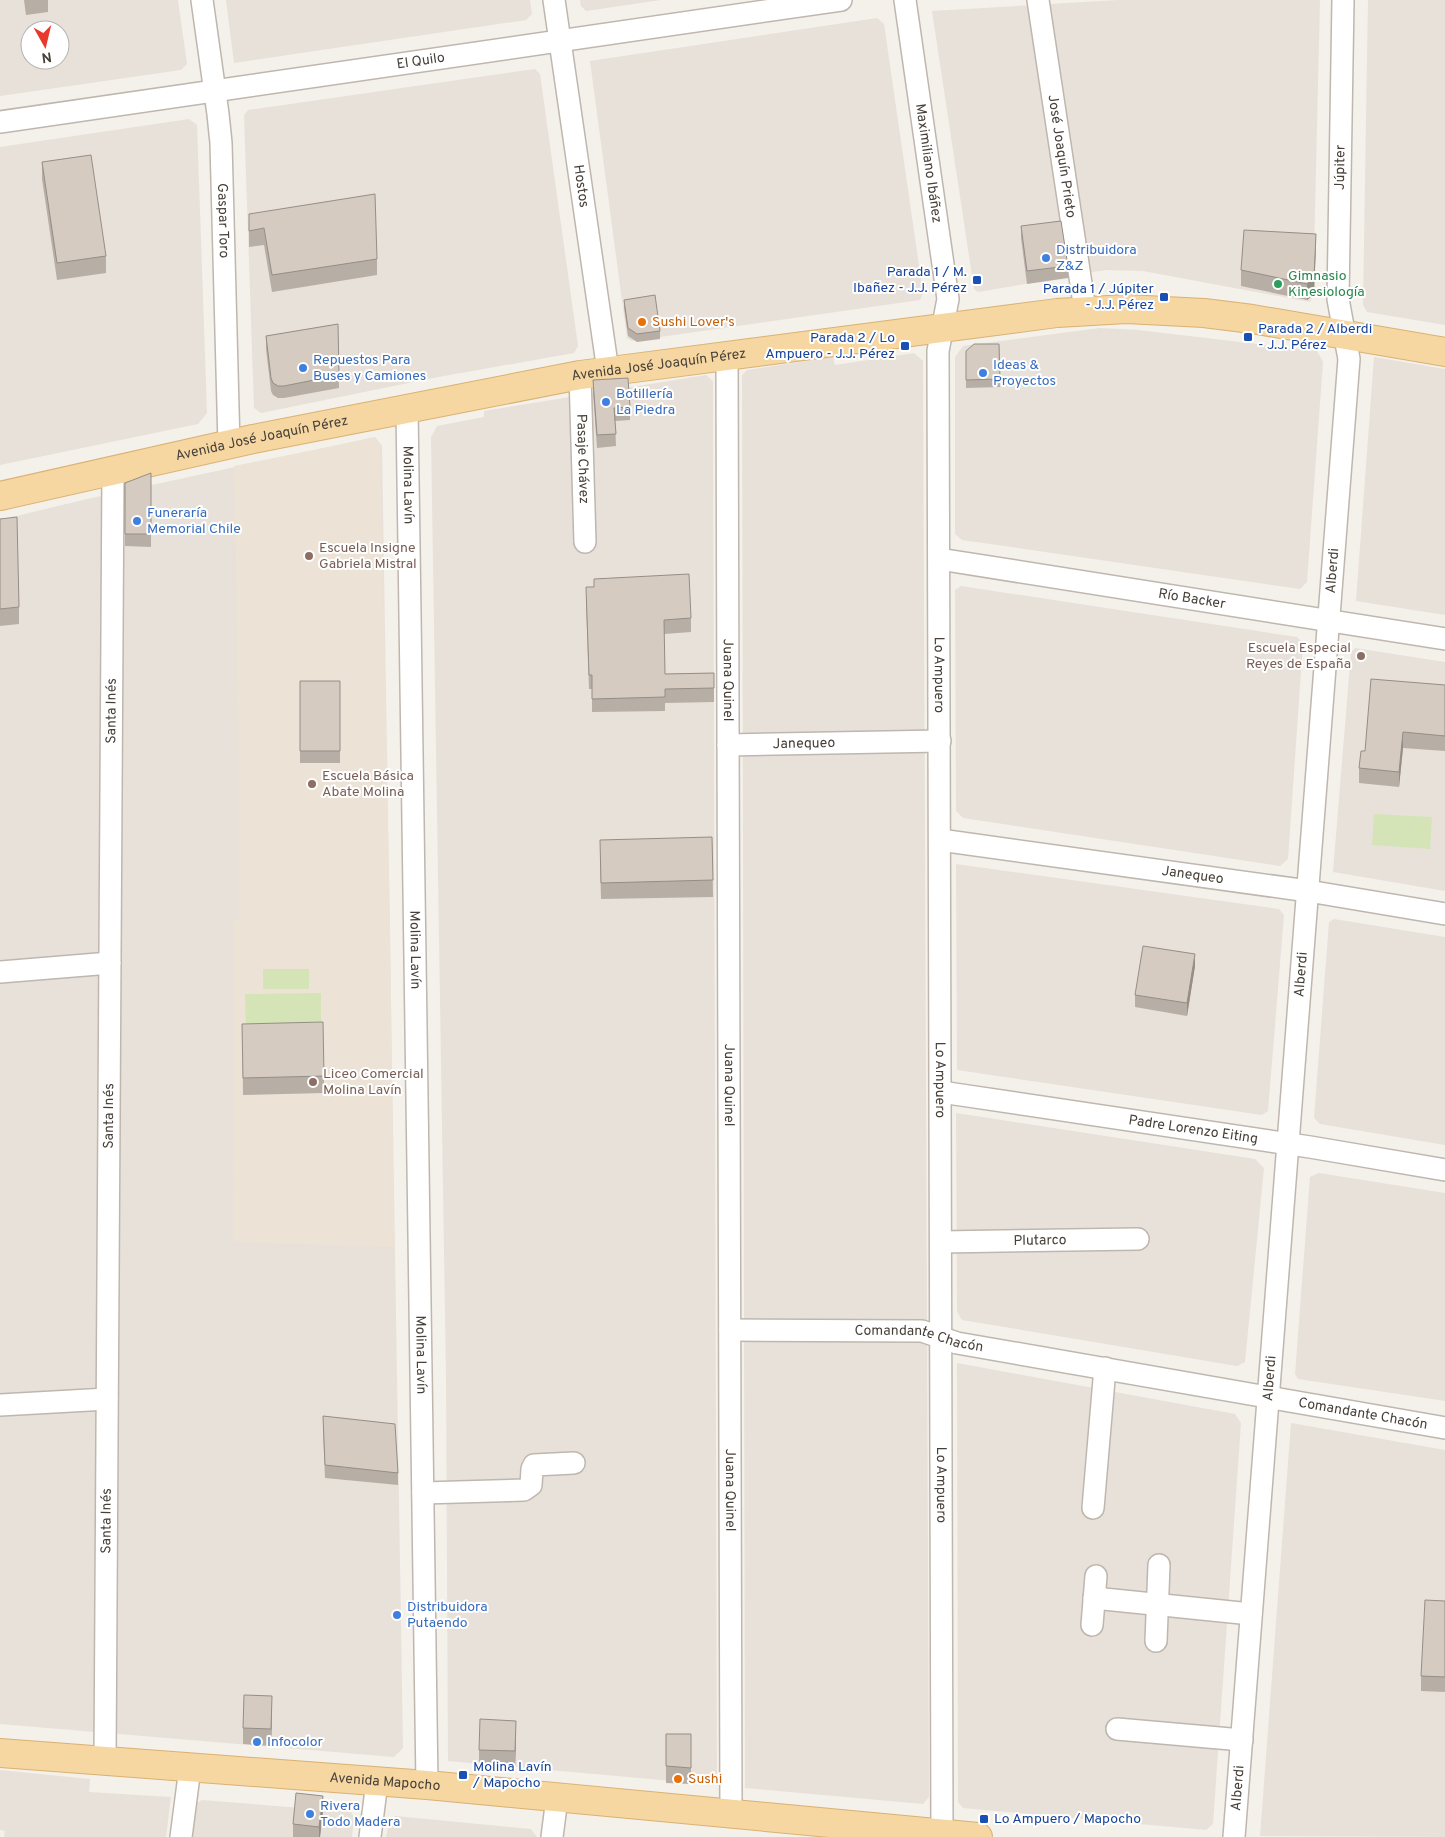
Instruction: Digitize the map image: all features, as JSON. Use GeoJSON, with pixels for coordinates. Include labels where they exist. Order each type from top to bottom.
{"type":"FeatureCollection","features":[{"type":"Feature","properties":{"kind":"main road","name":"Avenida José Joaquín Pérez"},"geometry":{"type":"LineString","coordinates":[[0,496],[229,445],[580,375],[1085,310],[1126,309],[1204,313],[1445,352]]}},
{"type":"Feature","properties":{"kind":"main road","name":"Avenida Mapocho"},"geometry":{"type":"LineString","coordinates":[[0,1753],[427,1785],[731,1814],[913,1834],[978,1837]]}},
{"type":"Feature","properties":{"kind":"street","name":"Gaspar Toro"},"geometry":{"type":"LineString","coordinates":[[202,0],[221,144],[229,445]]}},
{"type":"Feature","properties":{"kind":"street","name":"Hostos"},"geometry":{"type":"LineString","coordinates":[[554,0],[608,371]]}},
{"type":"Feature","properties":{"kind":"street","name":"El Quilo"},"geometry":{"type":"LineString","coordinates":[[0,122],[841,0]]}},
{"type":"Feature","properties":{"kind":"street","name":"Maximiliano Ibáñez"},"geometry":{"type":"LineString","coordinates":[[905,0],[948,299],[944,327]]}},
{"type":"Feature","properties":{"kind":"street","name":"José Joaquín Prieto"},"geometry":{"type":"LineString","coordinates":[[1038,0],[1085,310]]}},
{"type":"Feature","properties":{"kind":"street","name":"Júpiter"},"geometry":{"type":"LineString","coordinates":[[1343,0],[1338,299],[1345,335]]}},
{"type":"Feature","properties":{"kind":"street","name":"Lo Ampuero"},"geometry":{"type":"LineString","coordinates":[[942,1834],[938,357],[944,327]]}},
{"type":"Feature","properties":{"kind":"street","name":"Alberdi"},"geometry":{"type":"LineString","coordinates":[[1234,1837],[1349,359],[1345,335]]}},
{"type":"Feature","properties":{"kind":"street","name":"Juana Quinel"},"geometry":{"type":"LineString","coordinates":[[726,356],[731,1814]]}},
{"type":"Feature","properties":{"kind":"street","name":"Pasaje Chávez"},"geometry":{"type":"LineString","coordinates":[[580,375],[585,542]]}},
{"type":"Feature","properties":{"kind":"street","name":"Molina Lavín"},"geometry":{"type":"LineString","coordinates":[[408,409],[427,1785]]}},
{"type":"Feature","properties":{"kind":"street","name":"Santa Inés"},"geometry":{"type":"LineString","coordinates":[[105,1761],[113,471]]}},
{"type":"Feature","properties":{"kind":"street","name":"Río Backer"},"geometry":{"type":"LineString","coordinates":[[939,559],[1445,639]]}},
{"type":"Feature","properties":{"kind":"street","name":"Janequeo"},"geometry":{"type":"LineString","coordinates":[[728,744],[940,741]]}},
{"type":"Feature","properties":{"kind":"street","name":"Janequeo"},"geometry":{"type":"LineString","coordinates":[[940,840],[1308,892],[1445,914]]}},
{"type":"Feature","properties":{"kind":"street"},"geometry":{"type":"LineString","coordinates":[[0,972],[110,964]]}},
{"type":"Feature","properties":{"kind":"street","name":"Padre Lorenzo Eiting"},"geometry":{"type":"LineString","coordinates":[[941,1092],[1289,1144],[1445,1170]]}},
{"type":"Feature","properties":{"kind":"street","name":"Plutarco"},"geometry":{"type":"LineString","coordinates":[[941,1242],[1138,1239]]}},
{"type":"Feature","properties":{"kind":"street","name":"Comandante Chacón"},"geometry":{"type":"LineString","coordinates":[[730,1330],[922,1331],[957,1342],[1445,1428]]}},
{"type":"Feature","properties":{"kind":"street"},"geometry":{"type":"LineString","coordinates":[[1094,1508],[1105,1368]]}},
{"type":"Feature","properties":{"kind":"street"},"geometry":{"type":"LineString","coordinates":[[0,1405],[107,1399]]}},
{"type":"Feature","properties":{"kind":"street"},"geometry":{"type":"LineString","coordinates":[[423,1493],[524,1490],[531,1485],[532,1468],[534,1466],[574,1463]]}},
{"type":"Feature","properties":{"kind":"street"},"geometry":{"type":"LineString","coordinates":[[1156,1641],[1159,1565]]}},
{"type":"Feature","properties":{"kind":"street"},"geometry":{"type":"LineString","coordinates":[[1092,1625],[1096,1576]]}},
{"type":"Feature","properties":{"kind":"street"},"geometry":{"type":"LineString","coordinates":[[1094,1598],[1252,1614]]}},
{"type":"Feature","properties":{"kind":"street"},"geometry":{"type":"LineString","coordinates":[[1117,1729],[1242,1740]]}},
{"type":"Feature","properties":{"kind":"street"},"geometry":{"type":"LineString","coordinates":[[181,1837],[190,1768]]}},
{"type":"Feature","properties":{"kind":"street"},"geometry":{"type":"LineString","coordinates":[[370,1837],[377,1782]]}},
{"type":"Feature","properties":{"kind":"street"},"geometry":{"type":"LineString","coordinates":[[552,1837],[557,1798]]}},
{"type":"Feature","properties":{"kind":"shaded area"},"geometry":{"type":"Polygon","coordinates":[[[0,0],[178,0],[187,64],[181,70],[0,96],[0,0]]]}},
{"type":"Feature","properties":{"kind":"shaded area"},"geometry":{"type":"Polygon","coordinates":[[[226,0],[530,0],[532,14],[526,20],[234,63],[226,0]]]}},
{"type":"Feature","properties":{"kind":"shaded area"},"geometry":{"type":"Polygon","coordinates":[[[580,0],[661,0],[586,11],[581,6],[580,0]]]}},
{"type":"Feature","properties":{"kind":"shaded area"},"geometry":{"type":"Polygon","coordinates":[[[1118,0],[1320,0],[1313,295],[1310,302],[1143,271],[1107,270],[1039,279],[1031,283],[978,292],[974,289],[932,11],[1118,0]]]}},
{"type":"Feature","properties":{"kind":"shaded area"},"geometry":{"type":"Polygon","coordinates":[[[1368,0],[1445,0],[1445,325],[1367,312],[1363,305],[1368,0]]]}},
{"type":"Feature","properties":{"kind":"shaded area"},"geometry":{"type":"Polygon","coordinates":[[[877,18],[884,24],[923,293],[920,300],[632,341],[627,338],[590,61],[877,18]]]}},
{"type":"Feature","properties":{"kind":"shaded area"},"geometry":{"type":"Polygon","coordinates":[[[535,69],[540,74],[578,346],[574,353],[433,378],[261,413],[254,408],[244,115],[248,110],[535,69]]]}},
{"type":"Feature","properties":{"kind":"shaded area"},"geometry":{"type":"Polygon","coordinates":[[[189,119],[197,125],[207,413],[198,424],[0,465],[0,147],[189,119]]]}},
{"type":"Feature","properties":{"kind":"shaded area"},"geometry":{"type":"Polygon","coordinates":[[[1100,328],[1138,330],[1317,351],[1323,362],[1307,582],[1300,589],[962,540],[955,534],[955,357],[963,346],[1100,328]]]}},
{"type":"Feature","properties":{"kind":"shaded area"},"geometry":{"type":"Polygon","coordinates":[[[914,353],[923,361],[929,1797],[923,1804],[745,1788],[742,375],[747,370],[833,357],[835,365],[914,353]]]}},
{"type":"Feature","properties":{"kind":"shaded area"},"geometry":{"type":"Polygon","coordinates":[[[1374,357],[1445,369],[1445,615],[1356,601],[1374,357]]]}},
{"type":"Feature","properties":{"kind":"shaded area"},"geometry":{"type":"Polygon","coordinates":[[[706,375],[713,381],[717,1785],[448,1761],[446,1374],[431,437],[437,426],[484,417],[484,411],[706,375]]]}},
{"type":"Feature","properties":{"kind":"shaded area"},"geometry":{"type":"Polygon","coordinates":[[[375,437],[382,446],[403,1748],[394,1757],[0,1724],[0,520],[87,499],[375,437]]]}},
{"type":"Feature","properties":{"kind":"shaded area"},"geometry":{"type":"Polygon","coordinates":[[[373,438],[380,444],[390,921],[394,1247],[233,1242],[234,922],[239,920],[238,648],[234,466],[373,438]]]}},
{"type":"Feature","properties":{"kind":"shaded area"},"geometry":{"type":"Polygon","coordinates":[[[961,586],[1297,637],[1303,643],[1288,859],[1280,866],[963,818],[956,811],[955,590],[961,586]]]}},
{"type":"Feature","properties":{"kind":"shaded area"},"geometry":{"type":"Polygon","coordinates":[[[1355,648],[1445,662],[1445,891],[1333,872],[1351,652],[1355,648]]]}},
{"type":"Feature","properties":{"kind":"shaded area"},"geometry":{"type":"Polygon","coordinates":[[[956,864],[1279,909],[1284,915],[1268,1111],[1262,1115],[957,1070],[956,864]]]}},
{"type":"Feature","properties":{"kind":"shaded area"},"geometry":{"type":"Polygon","coordinates":[[[1334,919],[1445,937],[1445,1145],[1320,1124],[1314,1118],[1329,922],[1334,919]]]}},
{"type":"Feature","properties":{"kind":"shaded area"},"geometry":{"type":"Polygon","coordinates":[[[956,1113],[1255,1159],[1264,1168],[1245,1362],[1237,1366],[962,1320],[957,1312],[956,1113]]]}},
{"type":"Feature","properties":{"kind":"shaded area"},"geometry":{"type":"Polygon","coordinates":[[[1319,1173],[1445,1193],[1445,1401],[1298,1379],[1295,1374],[1310,1177],[1319,1173]]]}},
{"type":"Feature","properties":{"kind":"shaded area"},"geometry":{"type":"Polygon","coordinates":[[[957,1363],[1235,1414],[1241,1423],[1213,1824],[1206,1830],[963,1808],[958,1802],[957,1363]]]}},
{"type":"Feature","properties":{"kind":"shaded area"},"geometry":{"type":"Polygon","coordinates":[[[1291,1423],[1445,1450],[1445,1837],[1260,1836],[1291,1423]]]}},
{"type":"Feature","properties":{"kind":"shaded area"},"geometry":{"type":"Polygon","coordinates":[[[0,1770],[90,1779],[89,1792],[171,1797],[166,1837],[4,1837],[5,1831],[0,1830],[0,1770]]]}},
{"type":"Feature","properties":{"kind":"shaded area"},"geometry":{"type":"Polygon","coordinates":[[[202,1800],[351,1812],[354,1818],[352,1837],[192,1837],[196,1804],[202,1800]]]}},
{"type":"Feature","properties":{"kind":"shaded area"},"geometry":{"type":"Polygon","coordinates":[[[395,1816],[531,1829],[537,1837],[386,1837],[388,1827],[395,1816]]]}},
{"type":"Feature","properties":{"kind":"green space"},"geometry":{"type":"Polygon","coordinates":[[[1374,814],[1432,817],[1430,849],[1372,845],[1374,814]]]}},
{"type":"Feature","properties":{"kind":"green space"},"geometry":{"type":"Polygon","coordinates":[[[263,969],[309,969],[309,989],[263,989],[263,969]]]}},
{"type":"Feature","properties":{"kind":"green space"},"geometry":{"type":"Polygon","coordinates":[[[321,993],[321,1029],[246,1030],[245,994],[321,993]]]}},
{"type":"Feature","properties":{"kind":"building"},"geometry":{"type":"Polygon","coordinates":[[[91,155],[106,256],[57,263],[42,162],[91,155]]]}},
{"type":"Feature","properties":{"kind":"building"},"geometry":{"type":"Polygon","coordinates":[[[375,194],[377,259],[272,275],[264,228],[249,231],[249,214],[375,194]]]}},
{"type":"Feature","properties":{"kind":"building","name":"Distribuidora Z&Z"},"geometry":{"type":"Polygon","coordinates":[[[1061,221],[1068,266],[1027,271],[1021,226],[1061,221]]]}},
{"type":"Feature","properties":{"kind":"building"},"geometry":{"type":"Polygon","coordinates":[[[1244,230],[1316,234],[1314,277],[1307,284],[1241,270],[1244,230]]]}},
{"type":"Feature","properties":{"kind":"building","name":"Sushi Lover's"},"geometry":{"type":"Polygon","coordinates":[[[655,295],[660,331],[637,334],[628,328],[624,300],[655,295]]]}},
{"type":"Feature","properties":{"kind":"building","name":"Repuestos Para Buses y Camiones"},"geometry":{"type":"Polygon","coordinates":[[[338,324],[339,375],[284,386],[278,386],[273,383],[266,336],[338,324]]]}},
{"type":"Feature","properties":{"kind":"building","name":"Ideas & Proyectos"},"geometry":{"type":"Polygon","coordinates":[[[974,344],[999,344],[1000,379],[966,380],[966,351],[974,344]]]}},
{"type":"Feature","properties":{"kind":"building"},"geometry":{"type":"Polygon","coordinates":[[[628,378],[630,407],[614,408],[616,434],[597,435],[593,380],[628,378]]]}},
{"type":"Feature","properties":{"kind":"building","name":"Funeraría Memorial Chile"},"geometry":{"type":"Polygon","coordinates":[[[151,473],[151,534],[125,534],[125,483],[151,473]]]}},
{"type":"Feature","properties":{"kind":"building"},"geometry":{"type":"Polygon","coordinates":[[[17,517],[19,607],[0,609],[0,519],[17,517]]]}},
{"type":"Feature","properties":{"kind":"building"},"geometry":{"type":"Polygon","coordinates":[[[689,574],[691,618],[664,620],[665,674],[714,673],[714,688],[665,689],[665,697],[592,699],[592,675],[589,675],[586,587],[594,587],[594,579],[689,574]]]}},
{"type":"Feature","properties":{"kind":"building"},"geometry":{"type":"Polygon","coordinates":[[[1371,679],[1445,685],[1445,736],[1403,732],[1399,772],[1359,768],[1361,751],[1365,751],[1371,679]]]}},
{"type":"Feature","properties":{"kind":"building"},"geometry":{"type":"Polygon","coordinates":[[[300,681],[340,681],[340,751],[300,751],[300,681]]]}},
{"type":"Feature","properties":{"kind":"building"},"geometry":{"type":"Polygon","coordinates":[[[712,837],[713,880],[601,883],[600,840],[712,837]]]}},
{"type":"Feature","properties":{"kind":"building"},"geometry":{"type":"Polygon","coordinates":[[[1143,946],[1195,954],[1187,1003],[1135,995],[1143,946]]]}},
{"type":"Feature","properties":{"kind":"building"},"geometry":{"type":"Polygon","coordinates":[[[323,1022],[324,1076],[243,1078],[242,1024],[323,1022]]]}},
{"type":"Feature","properties":{"kind":"building"},"geometry":{"type":"Polygon","coordinates":[[[323,1416],[395,1424],[398,1473],[325,1465],[323,1416]]]}},
{"type":"Feature","properties":{"kind":"building"},"geometry":{"type":"Polygon","coordinates":[[[1425,1600],[1445,1601],[1445,1677],[1421,1676],[1425,1600]]]}},
{"type":"Feature","properties":{"kind":"building"},"geometry":{"type":"Polygon","coordinates":[[[244,1695],[272,1696],[271,1729],[243,1728],[244,1695]]]}},
{"type":"Feature","properties":{"kind":"building"},"geometry":{"type":"Polygon","coordinates":[[[480,1719],[516,1721],[515,1751],[479,1750],[480,1719]]]}},
{"type":"Feature","properties":{"kind":"building"},"geometry":{"type":"Polygon","coordinates":[[[666,1734],[691,1734],[691,1768],[666,1766],[666,1734]]]}},
{"type":"Feature","properties":{"kind":"building"},"geometry":{"type":"Polygon","coordinates":[[[296,1793],[323,1796],[319,1827],[293,1824],[296,1793]]]}},
{"type":"Feature","properties":{"kind":"place","name":"Distribuidora Z&Z"},"geometry":{"type":"Point","coordinates":[1046,258]}},
{"type":"Feature","properties":{"kind":"place","name":"Parada 1 / M. Ibañez - J.J. Pérez"},"geometry":{"type":"Point","coordinates":[977,280]}},
{"type":"Feature","properties":{"kind":"place","name":"Gimnasio Kinesiología"},"geometry":{"type":"Point","coordinates":[1278,284]}},
{"type":"Feature","properties":{"kind":"place","name":"Parada 1 / Júpiter - J.J. Pérez"},"geometry":{"type":"Point","coordinates":[1164,297]}},
{"type":"Feature","properties":{"kind":"place","name":"Sushi Lover's"},"geometry":{"type":"Point","coordinates":[642,322]}},
{"type":"Feature","properties":{"kind":"place","name":"Parada 2 / Alberdi - J.J. Pérez"},"geometry":{"type":"Point","coordinates":[1248,337]}},
{"type":"Feature","properties":{"kind":"place","name":"Parada 2 / Lo Ampuero - J.J. Pérez"},"geometry":{"type":"Point","coordinates":[905,346]}},
{"type":"Feature","properties":{"kind":"place","name":"Repuestos Para Buses y Camiones"},"geometry":{"type":"Point","coordinates":[303,368]}},
{"type":"Feature","properties":{"kind":"place","name":"Ideas & Proyectos"},"geometry":{"type":"Point","coordinates":[983,373]}},
{"type":"Feature","properties":{"kind":"place","name":"Botillería La Piedra"},"geometry":{"type":"Point","coordinates":[606,402]}},
{"type":"Feature","properties":{"kind":"place","name":"Funeraría Memorial Chile"},"geometry":{"type":"Point","coordinates":[137,521]}},
{"type":"Feature","properties":{"kind":"place","name":"Escuela Insigne Gabriela Mistral"},"geometry":{"type":"Point","coordinates":[309,556]}},
{"type":"Feature","properties":{"kind":"place","name":"Escuela Especial Reyes de España"},"geometry":{"type":"Point","coordinates":[1361,656]}},
{"type":"Feature","properties":{"kind":"place","name":"Escuela Básica Abate Molina"},"geometry":{"type":"Point","coordinates":[312,784]}},
{"type":"Feature","properties":{"kind":"place","name":"Liceo Comercial Molina Lavín"},"geometry":{"type":"Point","coordinates":[313,1082]}},
{"type":"Feature","properties":{"kind":"place","name":"Distribuidora Putaendo"},"geometry":{"type":"Point","coordinates":[397,1615]}},
{"type":"Feature","properties":{"kind":"place","name":"Infocolor"},"geometry":{"type":"Point","coordinates":[257,1742]}},
{"type":"Feature","properties":{"kind":"place","name":"Molina Lavín / Mapocho"},"geometry":{"type":"Point","coordinates":[463,1775]}},
{"type":"Feature","properties":{"kind":"place","name":"Sushi"},"geometry":{"type":"Point","coordinates":[678,1779]}},
{"type":"Feature","properties":{"kind":"place","name":"Rivera Todo Madera"},"geometry":{"type":"Point","coordinates":[310,1814]}},
{"type":"Feature","properties":{"kind":"place","name":"Lo Ampuero / Mapocho"},"geometry":{"type":"Point","coordinates":[984,1819]}}]}
